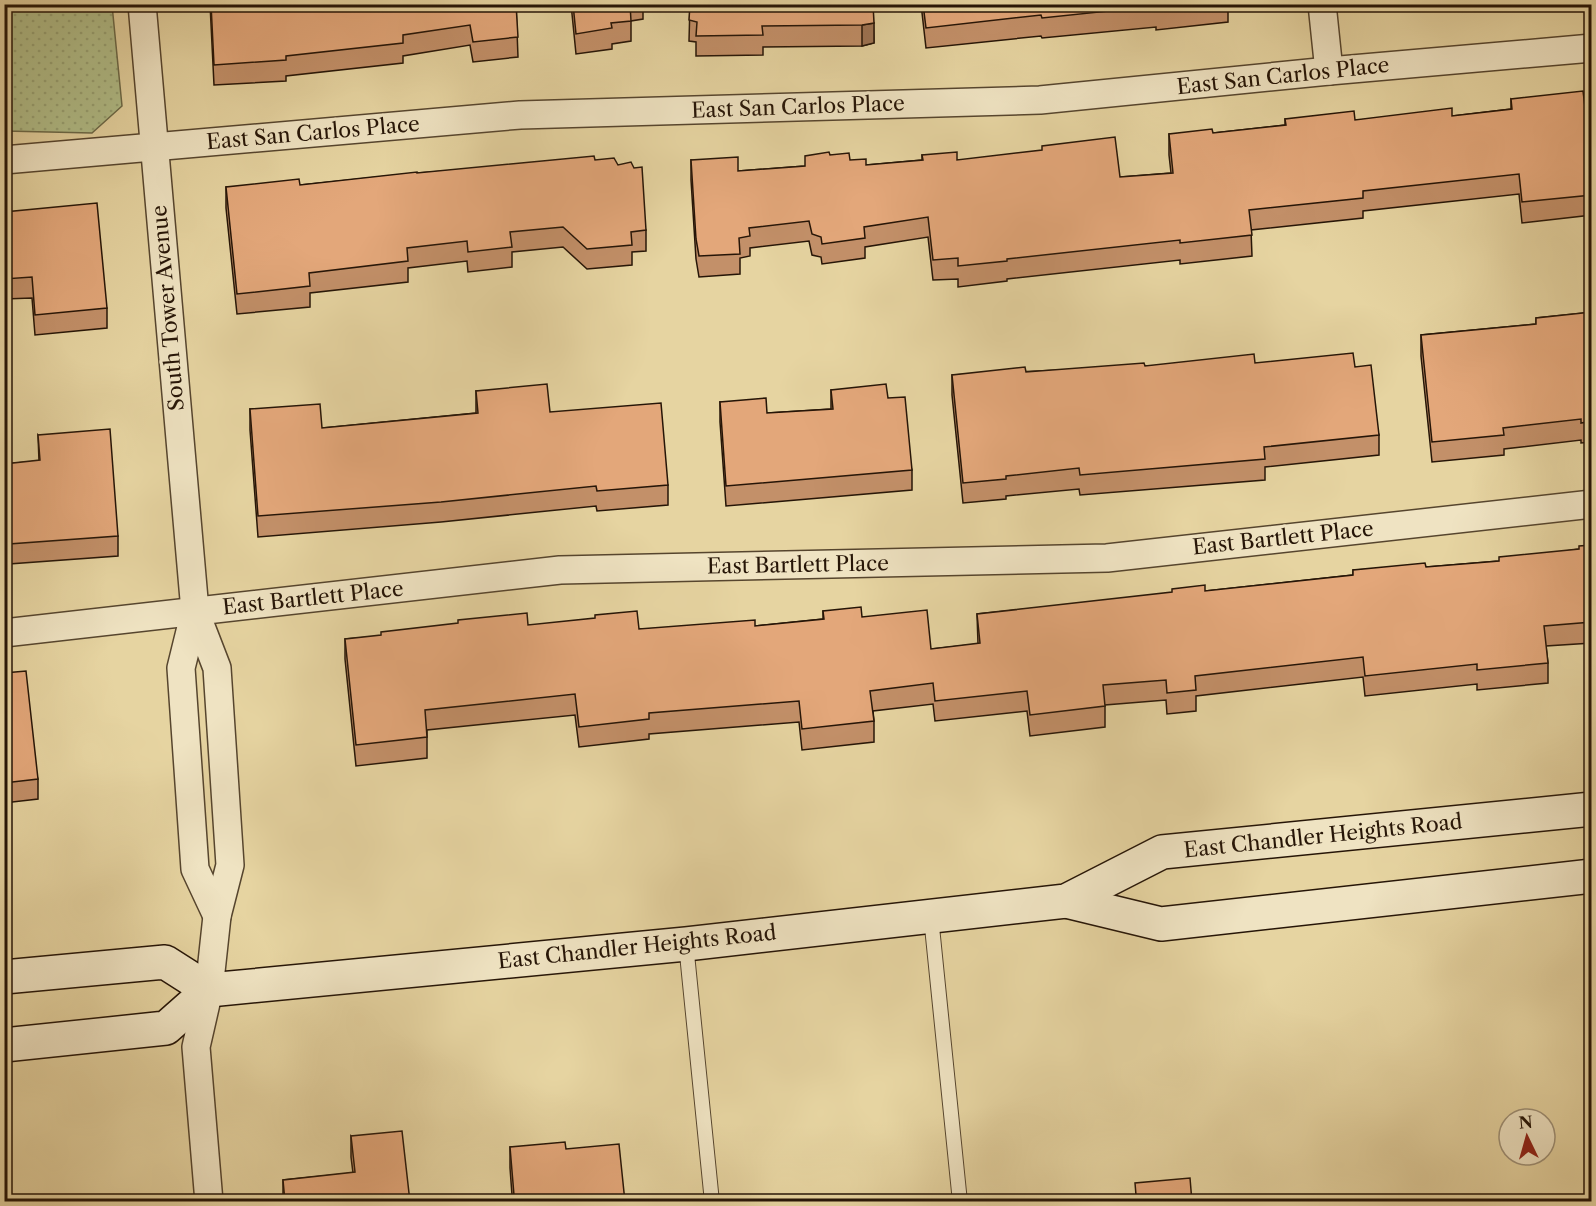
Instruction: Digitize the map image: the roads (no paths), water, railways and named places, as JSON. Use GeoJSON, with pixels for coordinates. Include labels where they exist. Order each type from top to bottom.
{"type":"FeatureCollection","features":[{"type":"Feature","properties":{"kind":"main road","name":"East Chandler Heights Road"},"geometry":{"type":"LineString","coordinates":[[209,990],[686,944],[1066,901],[1162,852],[1592,809]]}},
{"type":"Feature","properties":{"kind":"main road","name":"East Chandler Heights Road"},"geometry":{"type":"LineString","coordinates":[[1066,901],[1161,924],[1592,876]]}},
{"type":"Feature","properties":{"kind":"main road"},"geometry":{"type":"LineString","coordinates":[[4,977],[165,962],[209,990],[166,1028],[4,1045]]}},
{"type":"Feature","properties":{"kind":"street","name":"South Tower Avenue"},"geometry":{"type":"LineString","coordinates":[[142,4],[195,611],[217,668],[230,865],[217,916],[209,990],[196,1047],[209,1202]]}},
{"type":"Feature","properties":{"kind":"street"},"geometry":{"type":"LineString","coordinates":[[1322,4],[1329,71]]}},
{"type":"Feature","properties":{"kind":"street","name":"East San Carlos Place"},"geometry":{"type":"LineString","coordinates":[[4,160],[520,115],[1040,100],[1592,48]]}},
{"type":"Feature","properties":{"kind":"street","name":"East Bartlett Place"},"geometry":{"type":"LineString","coordinates":[[4,633],[560,570],[1107,558],[1592,504]]}},
{"type":"Feature","properties":{"kind":"street","name":"South Tower Avenue"},"geometry":{"type":"LineString","coordinates":[[195,611],[181,668],[194,858],[195,869],[217,916]]}},
{"type":"Feature","properties":{"kind":"lane"},"geometry":{"type":"LineString","coordinates":[[931,917],[960,1202]]}},
{"type":"Feature","properties":{"kind":"lane"},"geometry":{"type":"LineString","coordinates":[[686,944],[712,1202]]}}]}
